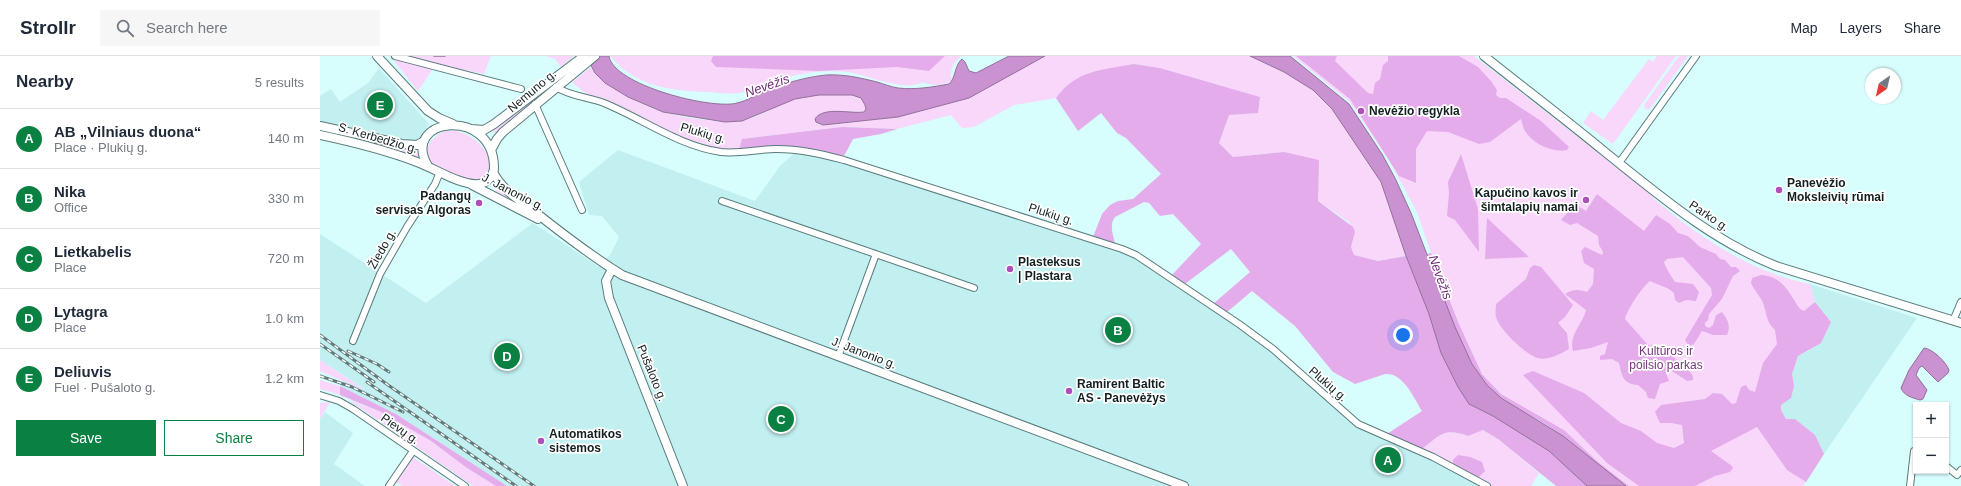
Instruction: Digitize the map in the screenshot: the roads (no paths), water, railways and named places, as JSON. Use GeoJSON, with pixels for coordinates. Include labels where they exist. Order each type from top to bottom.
{"type":"FeatureCollection","features":[{"type":"Feature","properties":{"kind":"main road"},"geometry":{"type":"LineString","coordinates":[[377,56],[428,110],[439,118],[469,128],[482,138],[491,150],[494,172],[485,182],[479,184],[468,183],[428,166],[422,153],[424,141],[432,131],[442,126],[454,124]]}},
{"type":"Feature","properties":{"kind":"main road"},"geometry":{"type":"LineString","coordinates":[[381,56],[388,66]]}},
{"type":"Feature","properties":{"kind":"main road","name":"Nemuno g."},"geometry":{"type":"LineString","coordinates":[[491,150],[496,139],[535,104],[584,56]]}},
{"type":"Feature","properties":{"kind":"main road","name":"Nemuno g."},"geometry":{"type":"LineString","coordinates":[[469,128],[484,130],[594,56]]}},
{"type":"Feature","properties":{"kind":"main road","name":"Parko g."},"geometry":{"type":"LineString","coordinates":[[1484,56],[1711,234],[1756,258],[1841,287],[1961,323]]}},
{"type":"Feature","properties":{"kind":"main road"},"geometry":{"type":"LineString","coordinates":[[428,110],[433,121],[432,131]]}},
{"type":"Feature","properties":{"kind":"main road","name":"S. Kerbedžio g."},"geometry":{"type":"LineString","coordinates":[[320,126],[402,144],[417,145],[424,141]]}},
{"type":"Feature","properties":{"kind":"main road","name":"S. Kerbedžio g."},"geometry":{"type":"LineString","coordinates":[[320,135],[363,145],[428,166]]}},
{"type":"Feature","properties":{"kind":"main road","name":"J. Janonio g."},"geometry":{"type":"LineString","coordinates":[[494,172],[499,184],[547,223],[612,269],[630,278],[1184,486]]}},
{"type":"Feature","properties":{"kind":"main road","name":"J. Janonio g."},"geometry":{"type":"LineString","coordinates":[[468,183],[547,223]]}},
{"type":"Feature","properties":{"kind":"main road","name":"Pušaloto g."},"geometry":{"type":"LineString","coordinates":[[612,269],[606,281],[606,289],[684,486]]}},
{"type":"Feature","properties":{"kind":"street"},"geometry":{"type":"LineString","coordinates":[[394,56],[522,89]]}},
{"type":"Feature","properties":{"kind":"street"},"geometry":{"type":"LineString","coordinates":[[1619,163],[1696,56]]}},
{"type":"Feature","properties":{"kind":"street","name":"Plukių g."},"geometry":{"type":"LineString","coordinates":[[554,84],[562,91],[603,103],[654,129],[706,148],[721,152],[738,152],[774,148],[813,152],[844,160],[1035,220],[1136,255],[1262,341],[1358,424],[1433,457],[1487,486]]}},
{"type":"Feature","properties":{"kind":"street"},"geometry":{"type":"LineString","coordinates":[[535,104],[582,210]]}},
{"type":"Feature","properties":{"kind":"street","name":"Žiedo g."},"geometry":{"type":"LineString","coordinates":[[353,341],[380,274],[435,184],[440,172]]}},
{"type":"Feature","properties":{"kind":"street"},"geometry":{"type":"LineString","coordinates":[[722,201],[974,288]]}},
{"type":"Feature","properties":{"kind":"street"},"geometry":{"type":"LineString","coordinates":[[838,357],[876,254]]}},
{"type":"Feature","properties":{"kind":"street"},"geometry":{"type":"LineString","coordinates":[[1953,321],[1961,302]]}},
{"type":"Feature","properties":{"kind":"street","name":"Pievų g."},"geometry":{"type":"LineString","coordinates":[[320,395],[339,401],[353,409],[465,486]]}},
{"type":"Feature","properties":{"kind":"street"},"geometry":{"type":"LineString","coordinates":[[389,486],[413,451]]}},
{"type":"Feature","properties":{"kind":"street"},"geometry":{"type":"LineString","coordinates":[[1910,486],[1913,460]]}},
{"type":"Feature","properties":{"kind":"street"},"geometry":{"type":"LineString","coordinates":[[1949,468],[1957,475],[1961,470]]}},
{"type":"Feature","properties":{"kind":"waterway"},"geometry":{"type":"LineString","coordinates":[[434,56],[445,56]]}},
{"type":"Feature","properties":{"kind":"railway"},"geometry":{"type":"LineString","coordinates":[[320,335],[388,385],[534,486]]}},
{"type":"Feature","properties":{"kind":"railway"},"geometry":{"type":"LineString","coordinates":[[320,344],[374,382]]}},
{"type":"Feature","properties":{"kind":"railway"},"geometry":{"type":"LineString","coordinates":[[348,351],[377,364],[389,372]]}},
{"type":"Feature","properties":{"kind":"railway"},"geometry":{"type":"LineString","coordinates":[[320,376],[352,387],[403,412]]}},
{"type":"Feature","properties":{"kind":"railway"},"geometry":{"type":"LineString","coordinates":[[367,382],[516,486]]}},
{"type":"Feature","properties":{"kind":"place","name":"Deliuvis"},"geometry":{"type":"Point","coordinates":[380,105]}},
{"type":"Feature","properties":{"kind":"place","name":"Nevėžio regykla"},"geometry":{"type":"Point","coordinates":[1361,111]}},
{"type":"Feature","properties":{"kind":"place","name":"Panevėžio Moksleivių rūmai"},"geometry":{"type":"Point","coordinates":[1779,190]}},
{"type":"Feature","properties":{"kind":"place","name":"Kapučino kavos ir šimtalapių namai"},"geometry":{"type":"Point","coordinates":[1586,200]}},
{"type":"Feature","properties":{"kind":"place","name":"Padangų servisas Algoras"},"geometry":{"type":"Point","coordinates":[479,203]}},
{"type":"Feature","properties":{"kind":"place","name":"Plasteksus | Plastara"},"geometry":{"type":"Point","coordinates":[1010,269]}},
{"type":"Feature","properties":{"kind":"place","name":"Nika"},"geometry":{"type":"Point","coordinates":[1118,330]}},
{"type":"Feature","properties":{"kind":"place","name":"Lytagra"},"geometry":{"type":"Point","coordinates":[507,356]}},
{"type":"Feature","properties":{"kind":"place","name":"Ramirent Baltic AS - Panevėžys"},"geometry":{"type":"Point","coordinates":[1069,391]}},
{"type":"Feature","properties":{"kind":"place","name":"Lietkabelis"},"geometry":{"type":"Point","coordinates":[781,419]}},
{"type":"Feature","properties":{"kind":"place","name":"Automatikos sistemos"},"geometry":{"type":"Point","coordinates":[541,441]}},
{"type":"Feature","properties":{"kind":"place","name":"AB „Vilniaus duona“"},"geometry":{"type":"Point","coordinates":[1388,460]}},
{"type":"Feature","properties":{"kind":"water label","name":"Nevėžis"},"geometry":{"type":"Point","coordinates":[767,85]}},
{"type":"Feature","properties":{"kind":"water label","name":"Nevėžis"},"geometry":{"type":"Point","coordinates":[1441,277]}},
{"type":"Feature","properties":{"kind":"park label","name":"Kultūros ir poilsio parkas"},"geometry":{"type":"Point","coordinates":[1666,358]}}]}
